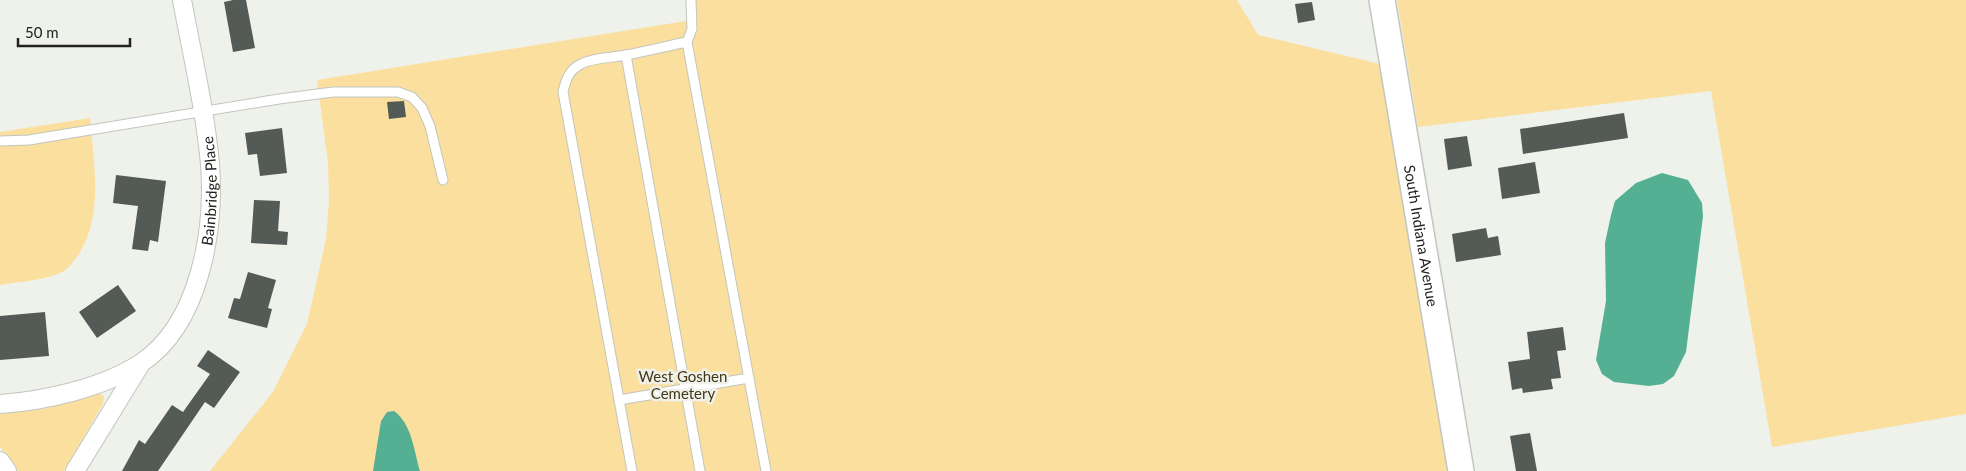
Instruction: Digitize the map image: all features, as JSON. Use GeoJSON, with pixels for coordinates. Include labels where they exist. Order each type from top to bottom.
{"type":"FeatureCollection","features":[{"type":"Feature","properties":{"kind":"street","name":"Bainbridge Place"},"geometry":{"type":"LineString","coordinates":[[0,404],[42,399],[81,389],[112,378],[141,363],[160,347],[178,323],[194,292],[202,264],[208,230],[211,196],[210,164],[182,0]]}},
{"type":"Feature","properties":{"kind":"street","name":"South Indiana Avenue"},"geometry":{"type":"LineString","coordinates":[[1382,0],[1460,471]]}},
{"type":"Feature","properties":{"kind":"street","name":"Bainbridge Place"},"geometry":{"type":"LineString","coordinates":[[75,471],[141,363]]}},
{"type":"Feature","properties":{"kind":"street"},"geometry":{"type":"LineString","coordinates":[[0,461],[7,471]]}},
{"type":"Feature","properties":{"kind":"lane"},"geometry":{"type":"LineString","coordinates":[[691,0],[692,29],[687,42],[766,471]]}},
{"type":"Feature","properties":{"kind":"lane"},"geometry":{"type":"LineString","coordinates":[[632,471],[564,92],[566,78],[573,69],[590,60],[626,55],[687,42]]}},
{"type":"Feature","properties":{"kind":"lane"},"geometry":{"type":"LineString","coordinates":[[626,55],[700,471]]}},
{"type":"Feature","properties":{"kind":"lane"},"geometry":{"type":"LineString","coordinates":[[0,141],[29,140],[279,98],[333,92],[398,92],[412,97],[422,108],[430,126],[443,180]]}},
{"type":"Feature","properties":{"kind":"lane"},"geometry":{"type":"LineString","coordinates":[[619,400],[749,378]]}},
{"type":"Feature","properties":{"kind":"green space","name":"West Goshen Cemetery"},"geometry":{"type":"Polygon","coordinates":[[[691,0],[1237,0],[1258,35],[1380,64],[1457,471],[210,471],[273,392],[307,324],[326,239],[329,201],[328,163],[317,80],[692,20],[691,0]]]}},
{"type":"Feature","properties":{"kind":"green space"},"geometry":{"type":"Polygon","coordinates":[[[1397,0],[1966,0],[1966,414],[1772,447],[1711,91],[1418,127],[1397,0]]]}},
{"type":"Feature","properties":{"kind":"green space"},"geometry":{"type":"Polygon","coordinates":[[[90,118],[95,172],[94,208],[91,225],[77,257],[70,266],[57,274],[41,279],[0,285],[0,132],[90,118]]]}},
{"type":"Feature","properties":{"kind":"green space"},"geometry":{"type":"Polygon","coordinates":[[[98,393],[104,396],[103,404],[64,471],[18,471],[0,447],[0,414],[44,409],[98,393]]]}},
{"type":"Feature","properties":{"kind":"shaded area"},"geometry":{"type":"Polygon","coordinates":[[[1662,173],[1688,180],[1702,203],[1703,216],[1686,352],[1674,376],[1663,384],[1649,386],[1614,382],[1602,374],[1596,360],[1606,301],[1605,243],[1611,215],[1615,201],[1636,183],[1662,173]]]}},
{"type":"Feature","properties":{"kind":"shaded area"},"geometry":{"type":"Polygon","coordinates":[[[394,411],[400,416],[409,430],[420,471],[373,471],[381,421],[387,412],[394,411]]]}},
{"type":"Feature","properties":{"kind":"building"},"geometry":{"type":"Polygon","coordinates":[[[246,0],[255,48],[233,52],[224,2],[246,0]]]}},
{"type":"Feature","properties":{"kind":"building"},"geometry":{"type":"Polygon","coordinates":[[[1312,2],[1315,20],[1298,23],[1295,4],[1312,2]]]}},
{"type":"Feature","properties":{"kind":"building"},"geometry":{"type":"Polygon","coordinates":[[[404,101],[406,117],[389,119],[387,102],[404,101]]]}},
{"type":"Feature","properties":{"kind":"building"},"geometry":{"type":"Polygon","coordinates":[[[1624,113],[1628,138],[1523,154],[1520,129],[1624,113]]]}},
{"type":"Feature","properties":{"kind":"building"},"geometry":{"type":"Polygon","coordinates":[[[282,128],[287,173],[260,176],[257,154],[248,155],[245,133],[282,128]]]}},
{"type":"Feature","properties":{"kind":"building"},"geometry":{"type":"Polygon","coordinates":[[[1467,136],[1472,166],[1448,170],[1444,139],[1467,136]]]}},
{"type":"Feature","properties":{"kind":"building"},"geometry":{"type":"Polygon","coordinates":[[[1535,162],[1540,193],[1502,199],[1498,168],[1535,162]]]}},
{"type":"Feature","properties":{"kind":"building"},"geometry":{"type":"Polygon","coordinates":[[[116,175],[166,181],[158,242],[150,240],[148,251],[132,249],[138,206],[113,203],[116,175]]]}},
{"type":"Feature","properties":{"kind":"building"},"geometry":{"type":"Polygon","coordinates":[[[254,200],[280,201],[278,231],[288,232],[287,245],[251,243],[254,200]]]}},
{"type":"Feature","properties":{"kind":"building"},"geometry":{"type":"Polygon","coordinates":[[[1486,228],[1488,238],[1498,236],[1501,255],[1456,262],[1452,234],[1486,228]]]}},
{"type":"Feature","properties":{"kind":"building"},"geometry":{"type":"Polygon","coordinates":[[[248,272],[276,280],[268,308],[272,309],[267,328],[228,318],[234,298],[240,299],[248,272]]]}},
{"type":"Feature","properties":{"kind":"building"},"geometry":{"type":"Polygon","coordinates":[[[118,285],[136,311],[97,338],[79,312],[118,285]]]}},
{"type":"Feature","properties":{"kind":"building"},"geometry":{"type":"Polygon","coordinates":[[[45,312],[49,356],[0,360],[0,316],[45,312]]]}},
{"type":"Feature","properties":{"kind":"building"},"geometry":{"type":"Polygon","coordinates":[[[1563,327],[1566,350],[1557,351],[1561,378],[1551,379],[1553,389],[1523,393],[1522,388],[1512,390],[1508,362],[1530,359],[1527,332],[1563,327]]]}},
{"type":"Feature","properties":{"kind":"building"},"geometry":{"type":"Polygon","coordinates":[[[208,350],[240,372],[214,408],[205,402],[158,471],[122,471],[139,440],[145,444],[172,405],[183,412],[210,374],[197,366],[208,350]]]}},
{"type":"Feature","properties":{"kind":"building"},"geometry":{"type":"Polygon","coordinates":[[[1530,433],[1537,471],[1516,471],[1510,436],[1530,433]]]}}]}
